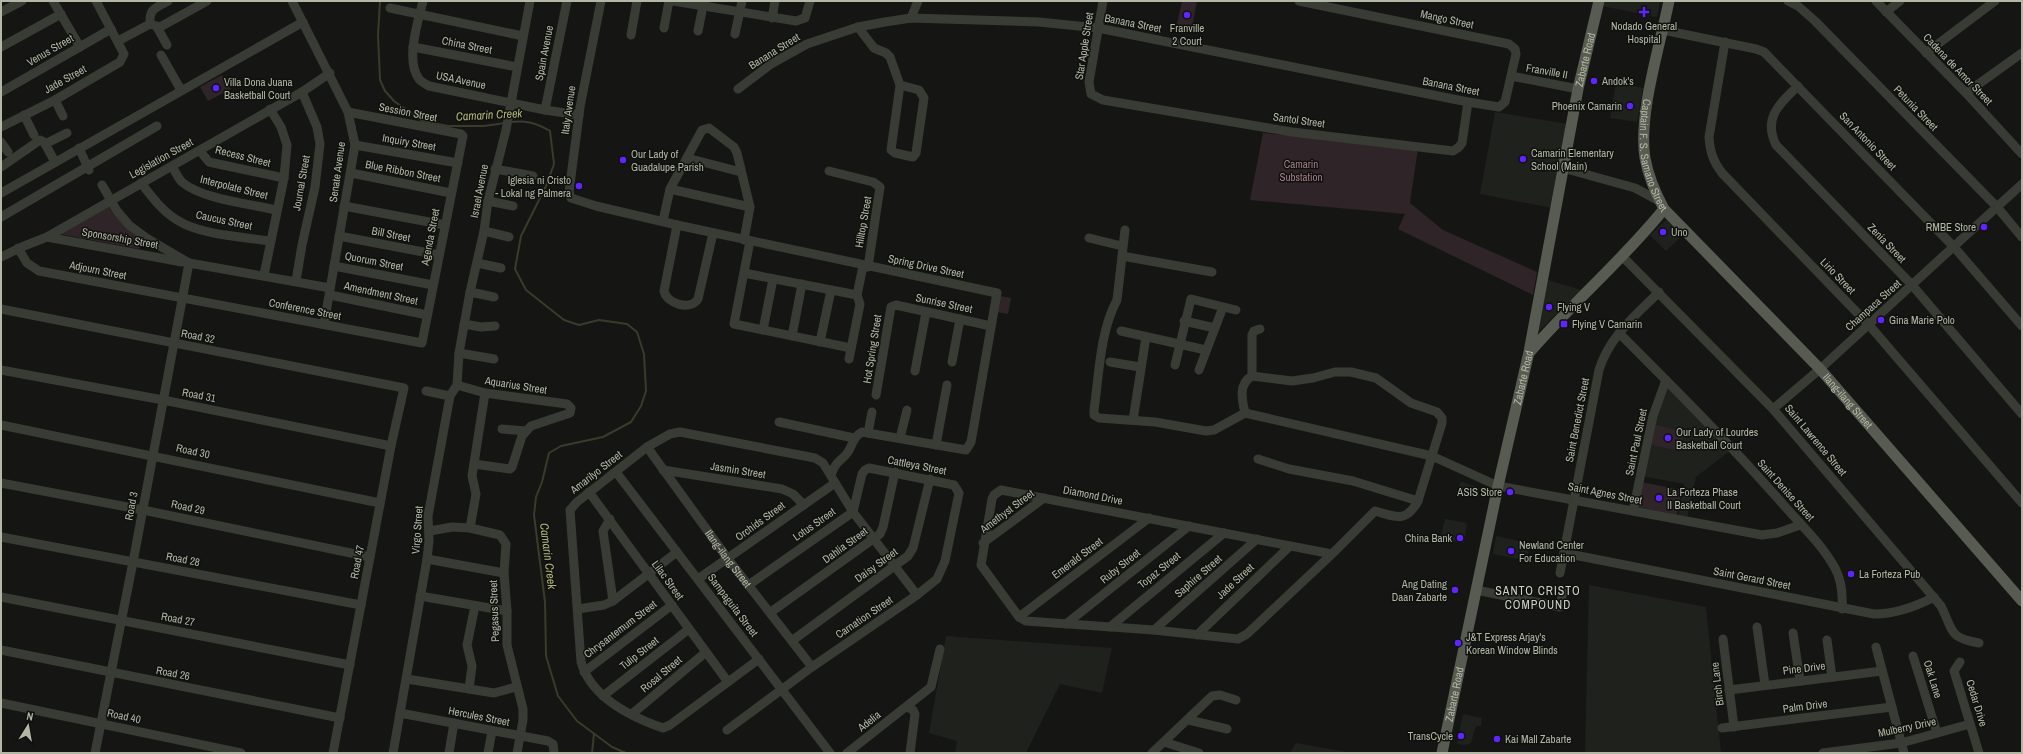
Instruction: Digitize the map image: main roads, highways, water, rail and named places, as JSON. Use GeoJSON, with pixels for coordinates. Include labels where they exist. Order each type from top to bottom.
{"type":"FeatureCollection","features":[{"type":"Feature","properties":{"kind":"main road","name":"Zabarte Road"},"geometry":{"type":"LineString","coordinates":[[1442,753],[1498,486],[1530,352],[1547,267],[1578,89],[1599,1]]}},
{"type":"Feature","properties":{"kind":"main road","name":"Captain F. S. Samano Street"},"geometry":{"type":"LineString","coordinates":[[1530,352],[1549,330],[1622,256],[1662,206],[1646,159],[1645,119],[1669,1]]}},
{"type":"Feature","properties":{"kind":"main road","name":"Ilang-ilang Street"},"geometry":{"type":"LineString","coordinates":[[1662,206],[1820,369],[2022,601]]}},
{"type":"Feature","properties":{"kind":"waterway","name":"Camarin Creek"},"geometry":{"type":"LineString","coordinates":[[380,1],[378,35],[380,80],[385,91],[394,101],[422,121],[448,126],[484,126],[505,123]]}},
{"type":"Feature","properties":{"kind":"waterway","name":"Camarin Creek"},"geometry":{"type":"LineString","coordinates":[[510,122],[521,121],[531,123],[550,131],[554,164],[546,186],[521,236],[515,269],[526,290],[564,320],[579,325],[599,320],[627,324],[637,332],[644,354],[646,391],[641,406],[631,422],[603,437],[561,446],[549,453],[542,482],[536,497],[534,515],[545,602],[546,656],[558,696],[577,721],[612,747],[626,753]]}},
{"type":"Feature","properties":{"kind":"waterway"},"geometry":{"type":"LineString","coordinates":[[592,753],[594,734]]}},
{"type":"Feature","properties":{"kind":"place","name":"Nodado General Hospital"},"geometry":{"type":"Point","coordinates":[1644,12]}},
{"type":"Feature","properties":{"kind":"place","name":"Franville 2 Court"},"geometry":{"type":"Point","coordinates":[1187,15]}},
{"type":"Feature","properties":{"kind":"place","name":"Andok's"},"geometry":{"type":"Point","coordinates":[1594,81]}},
{"type":"Feature","properties":{"kind":"place","name":"Villa Dona Juana Basketball Court"},"geometry":{"type":"Point","coordinates":[216,88]}},
{"type":"Feature","properties":{"kind":"place","name":"Phoenix Camarin"},"geometry":{"type":"Point","coordinates":[1630,106]}},
{"type":"Feature","properties":{"kind":"place","name":"Camarin Elementary School (Main)"},"geometry":{"type":"Point","coordinates":[1523,159]}},
{"type":"Feature","properties":{"kind":"place","name":"Our Lady of Guadalupe Parish"},"geometry":{"type":"Point","coordinates":[623,160]}},
{"type":"Feature","properties":{"kind":"place","name":"Iglesia ni Cristo - Lokal ng Palmera"},"geometry":{"type":"Point","coordinates":[579,186]}},
{"type":"Feature","properties":{"kind":"place","name":"RMBE Store"},"geometry":{"type":"Point","coordinates":[1984,227]}},
{"type":"Feature","properties":{"kind":"place","name":"Uno"},"geometry":{"type":"Point","coordinates":[1663,232]}},
{"type":"Feature","properties":{"kind":"place","name":"Flying V"},"geometry":{"type":"Point","coordinates":[1549,307]}},
{"type":"Feature","properties":{"kind":"place","name":"Gina Marie Polo"},"geometry":{"type":"Point","coordinates":[1881,320]}},
{"type":"Feature","properties":{"kind":"place","name":"Flying V Camarin"},"geometry":{"type":"Point","coordinates":[1564,324]}},
{"type":"Feature","properties":{"kind":"place","name":"Our Lady of Lourdes Basketball Court"},"geometry":{"type":"Point","coordinates":[1668,438]}},
{"type":"Feature","properties":{"kind":"place","name":"ASIS Store"},"geometry":{"type":"Point","coordinates":[1510,492]}},
{"type":"Feature","properties":{"kind":"place","name":"La Forteza Phase II Basketball Court"},"geometry":{"type":"Point","coordinates":[1659,498]}},
{"type":"Feature","properties":{"kind":"place","name":"China Bank"},"geometry":{"type":"Point","coordinates":[1460,538]}},
{"type":"Feature","properties":{"kind":"place","name":"Newland Center For Education"},"geometry":{"type":"Point","coordinates":[1511,551]}},
{"type":"Feature","properties":{"kind":"place","name":"La Forteza Pub"},"geometry":{"type":"Point","coordinates":[1851,574]}},
{"type":"Feature","properties":{"kind":"place","name":"Ang Dating Daan Zabarte"},"geometry":{"type":"Point","coordinates":[1455,590]}},
{"type":"Feature","properties":{"kind":"place","name":"J&T Express Arjay's Korean Window Blinds"},"geometry":{"type":"Point","coordinates":[1458,643]}},
{"type":"Feature","properties":{"kind":"place","name":"TransCycle"},"geometry":{"type":"Point","coordinates":[1461,736]}},
{"type":"Feature","properties":{"kind":"place","name":"Kai Mall Zabarte"},"geometry":{"type":"Point","coordinates":[1497,739]}},
{"type":"Feature","properties":{"kind":"district","name":"SANTO CRISTO COMPOUND"},"geometry":{"type":"Point","coordinates":[1538,598]}},
{"type":"Feature","properties":{"kind":"park label","name":"Camarin Substation"},"geometry":{"type":"Point","coordinates":[1301,170]}}]}
